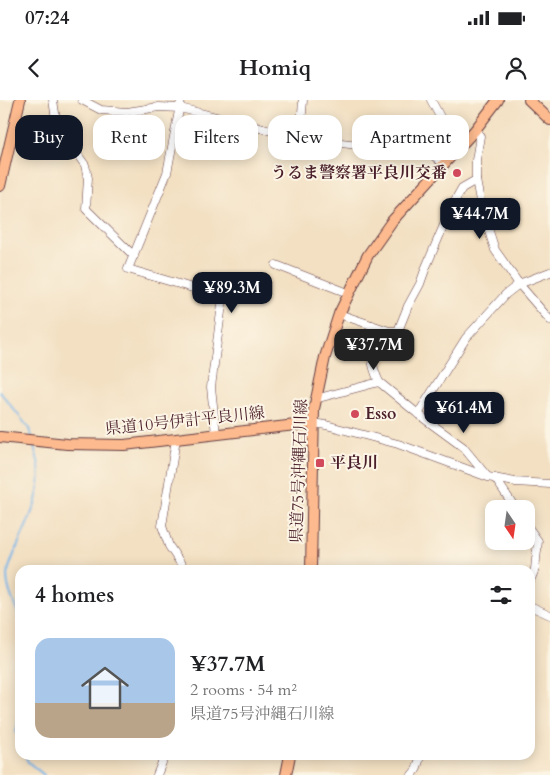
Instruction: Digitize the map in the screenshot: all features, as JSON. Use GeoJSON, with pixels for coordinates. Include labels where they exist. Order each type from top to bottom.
{"type":"FeatureCollection","features":[{"type":"Feature","properties":{"kind":"main road"},"geometry":{"type":"LineString","coordinates":[[0,186],[20,100]]}},
{"type":"Feature","properties":{"kind":"main road","name":"県道75号沖縄石川線"},"geometry":{"type":"LineString","coordinates":[[469,136],[498,100]]}},
{"type":"Feature","properties":{"kind":"main road"},"geometry":{"type":"LineString","coordinates":[[529,100],[550,120]]}},
{"type":"Feature","properties":{"kind":"main road","name":"県道75号沖縄石川線"},"geometry":{"type":"LineString","coordinates":[[311,565],[315,399],[325,357],[339,314],[368,255],[392,221],[448,160]]}},
{"type":"Feature","properties":{"kind":"main road","name":"県道10号伊計平良川線"},"geometry":{"type":"LineString","coordinates":[[0,437],[68,444],[124,445],[313,423]]}},
{"type":"Feature","properties":{"kind":"main road"},"geometry":{"type":"LineString","coordinates":[[286,775],[289,760]]}},
{"type":"Feature","properties":{"kind":"street"},"geometry":{"type":"LineString","coordinates":[[53,100],[57,126],[85,165],[88,178],[86,209],[134,256]]}},
{"type":"Feature","properties":{"kind":"street"},"geometry":{"type":"LineString","coordinates":[[82,100],[101,110],[126,112],[158,104],[180,104],[268,129]]}},
{"type":"Feature","properties":{"kind":"street"},"geometry":{"type":"LineString","coordinates":[[302,115],[303,100]]}},
{"type":"Feature","properties":{"kind":"street"},"geometry":{"type":"LineString","coordinates":[[431,100],[439,115]]}},
{"type":"Feature","properties":{"kind":"street"},"geometry":{"type":"LineString","coordinates":[[180,104],[167,173],[128,269],[222,297],[211,387],[216,434]]}},
{"type":"Feature","properties":{"kind":"street"},"geometry":{"type":"LineString","coordinates":[[475,130],[480,136],[476,160],[476,180],[481,206],[495,250],[550,320]]}},
{"type":"Feature","properties":{"kind":"street"},"geometry":{"type":"LineString","coordinates":[[342,143],[418,147],[429,152],[444,164]]}},
{"type":"Feature","properties":{"kind":"street"},"geometry":{"type":"LineString","coordinates":[[339,314],[389,331],[398,331],[408,306],[420,284],[453,204],[462,188],[476,180]]}},
{"type":"Feature","properties":{"kind":"street"},"geometry":{"type":"LineString","coordinates":[[276,265],[348,293]]}},
{"type":"Feature","properties":{"kind":"street"},"geometry":{"type":"LineString","coordinates":[[418,414],[466,338],[506,294],[520,284],[550,272]]}},
{"type":"Feature","properties":{"kind":"street"},"geometry":{"type":"LineString","coordinates":[[372,325],[369,344],[370,357],[379,382],[463,447],[509,500]]}},
{"type":"Feature","properties":{"kind":"street"},"geometry":{"type":"LineString","coordinates":[[315,399],[379,382]]}},
{"type":"Feature","properties":{"kind":"street"},"geometry":{"type":"LineString","coordinates":[[313,423],[398,444],[491,477],[515,482],[550,484]]}},
{"type":"Feature","properties":{"kind":"street"},"geometry":{"type":"LineString","coordinates":[[176,439],[162,526],[169,546],[182,565]]}},
{"type":"Feature","properties":{"kind":"street"},"geometry":{"type":"LineString","coordinates":[[535,537],[538,541],[535,569]]}},
{"type":"Feature","properties":{"kind":"street"},"geometry":{"type":"LineString","coordinates":[[535,608],[550,615]]}},
{"type":"Feature","properties":{"kind":"street"},"geometry":{"type":"LineString","coordinates":[[157,775],[163,760]]}},
{"type":"Feature","properties":{"kind":"street"},"geometry":{"type":"LineString","coordinates":[[412,775],[419,760]]}},
{"type":"Feature","properties":{"kind":"waterway"},"geometry":{"type":"LineString","coordinates":[[0,392],[28,427],[32,436]]}},
{"type":"Feature","properties":{"kind":"waterway"},"geometry":{"type":"LineString","coordinates":[[15,606],[7,575],[37,495],[39,466],[33,443]]}},
{"type":"Feature","properties":{"kind":"waterway"},"geometry":{"type":"LineString","coordinates":[[27,760],[44,775]]}},
{"type":"Feature","properties":{"kind":"place","name":"うるま警察署平良川交番"},"geometry":{"type":"Point","coordinates":[457,173]}},
{"type":"Feature","properties":{"kind":"place","name":"Esso"},"geometry":{"type":"Point","coordinates":[355,414]}},
{"type":"Feature","properties":{"kind":"place","name":"平良川"},"geometry":{"type":"Point","coordinates":[320,463]}}]}
